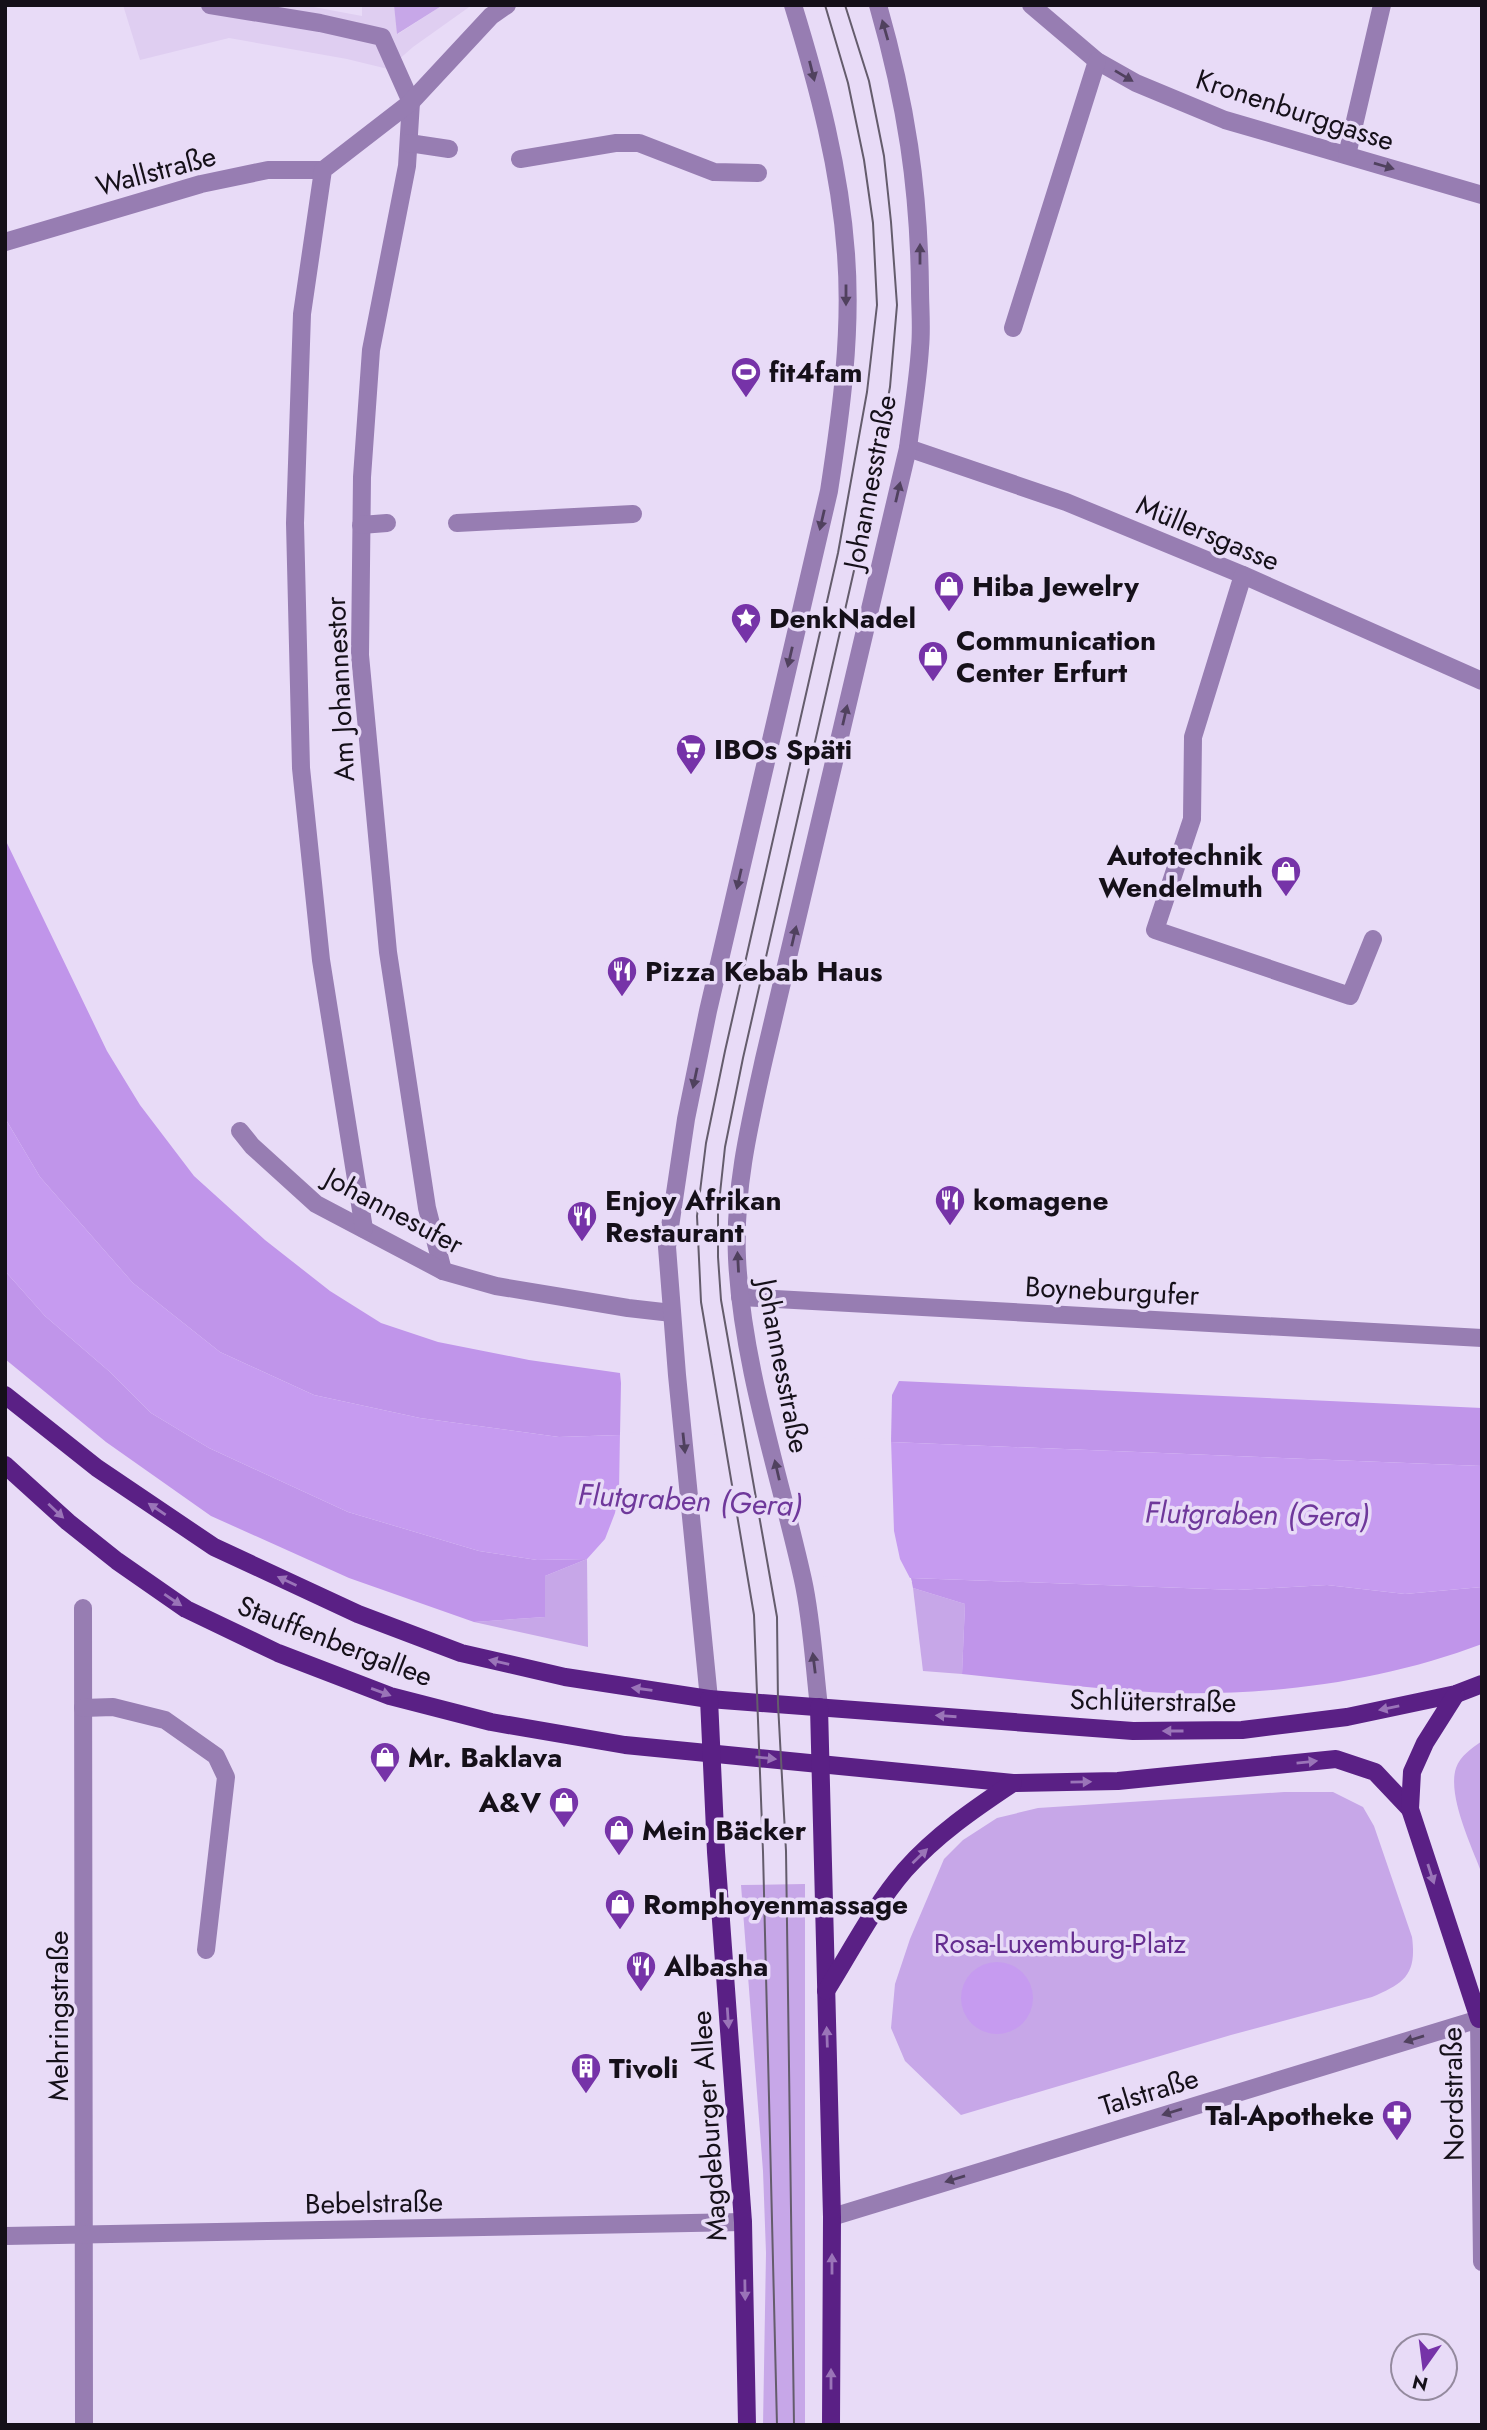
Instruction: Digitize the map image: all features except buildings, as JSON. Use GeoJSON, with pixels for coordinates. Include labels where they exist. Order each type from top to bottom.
{"type":"FeatureCollection","features":[{"type":"Feature","properties":{"kind":"main road","name":"Stauffenbergallee"},"geometry":{"type":"LineString","coordinates":[[9,1401],[97,1468],[214,1547],[358,1614],[461,1653],[565,1677],[709,1699],[819,1707]]}},
{"type":"Feature","properties":{"kind":"main road","name":"Stauffenbergallee"},"geometry":{"type":"LineString","coordinates":[[5,1465],[68,1522],[117,1561],[186,1608],[278,1653],[390,1696],[491,1722],[583,1739],[822,1764]]}},
{"type":"Feature","properties":{"kind":"main road","name":"Schlüterstraße"},"geometry":{"type":"LineString","coordinates":[[819,1707],[1133,1731],[1242,1730],[1347,1717],[1456,1694],[1482,1684]]}},
{"type":"Feature","properties":{"kind":"main road","name":"Nordstraße"},"geometry":{"type":"LineString","coordinates":[[1456,1694],[1425,1743],[1412,1772],[1410,1809],[1480,2019]]}},
{"type":"Feature","properties":{"kind":"main road","name":"Magdeburger Allee"},"geometry":{"type":"LineString","coordinates":[[709,1699],[743,2222],[747,2425]]}},
{"type":"Feature","properties":{"kind":"main road"},"geometry":{"type":"LineString","coordinates":[[819,1707],[832,2217],[831,2425]]}},
{"type":"Feature","properties":{"kind":"main road"},"geometry":{"type":"LineString","coordinates":[[822,1764],[1013,1783],[1118,1781],[1336,1759],[1375,1772],[1410,1809]]}},
{"type":"Feature","properties":{"kind":"main road"},"geometry":{"type":"LineString","coordinates":[[826,1992],[871,1917],[905,1871],[952,1825],[1013,1783]]}},
{"type":"Feature","properties":{"kind":"street","name":"Am Johannestor"},"geometry":{"type":"LineString","coordinates":[[210,5],[320,23],[382,37],[411,102],[407,166],[371,350],[362,477],[360,655],[388,951],[427,1208],[443,1271]]}},
{"type":"Feature","properties":{"kind":"street"},"geometry":{"type":"LineString","coordinates":[[323,170],[411,102],[491,16],[507,5]]}},
{"type":"Feature","properties":{"kind":"street","name":"Johannesstraße"},"geometry":{"type":"LineString","coordinates":[[709,1699],[667,1247],[686,1119],[708,1011],[828,491],[839,423],[847,338],[846,254],[833,152],[793,5]]}},
{"type":"Feature","properties":{"kind":"street","name":"Johannesstraße"},"geometry":{"type":"LineString","coordinates":[[819,1707],[804,1584],[755,1378],[740,1297],[737,1212],[744,1150],[908,448],[920,347],[919,228],[910,141],[878,5]]}},
{"type":"Feature","properties":{"kind":"street","name":"Kronenburggasse"},"geometry":{"type":"LineString","coordinates":[[1031,5],[1097,61],[1136,83],[1226,120],[1482,195]]}},
{"type":"Feature","properties":{"kind":"street"},"geometry":{"type":"LineString","coordinates":[[1346,155],[1382,5]]}},
{"type":"Feature","properties":{"kind":"street"},"geometry":{"type":"LineString","coordinates":[[1013,328],[1097,61]]}},
{"type":"Feature","properties":{"kind":"street"},"geometry":{"type":"LineString","coordinates":[[409,143],[449,149]]}},
{"type":"Feature","properties":{"kind":"street"},"geometry":{"type":"LineString","coordinates":[[520,159],[615,143],[639,143],[714,172],[758,173]]}},
{"type":"Feature","properties":{"kind":"street","name":"Wallstraße"},"geometry":{"type":"LineString","coordinates":[[5,242],[201,184],[268,170],[323,170]]}},
{"type":"Feature","properties":{"kind":"street","name":"Am Johannestor"},"geometry":{"type":"LineString","coordinates":[[323,170],[302,314],[295,523],[300,768],[321,960],[364,1229]]}},
{"type":"Feature","properties":{"kind":"street","name":"Müllersgasse"},"geometry":{"type":"LineString","coordinates":[[908,448],[1066,502],[1243,575],[1482,681]]}},
{"type":"Feature","properties":{"kind":"street"},"geometry":{"type":"LineString","coordinates":[[457,523],[634,514]]}},
{"type":"Feature","properties":{"kind":"street"},"geometry":{"type":"LineString","coordinates":[[361,525],[387,523]]}},
{"type":"Feature","properties":{"kind":"street"},"geometry":{"type":"LineString","coordinates":[[1243,575],[1193,737],[1192,819],[1155,930],[1350,996],[1373,939]]}},
{"type":"Feature","properties":{"kind":"street","name":"Johannesufer"},"geometry":{"type":"LineString","coordinates":[[240,1131],[252,1146],[316,1204],[443,1271],[496,1286],[672,1313]]}},
{"type":"Feature","properties":{"kind":"street","name":"Boyneburgufer"},"geometry":{"type":"LineString","coordinates":[[740,1297],[1482,1338]]}},
{"type":"Feature","properties":{"kind":"street","name":"Mehringstraße"},"geometry":{"type":"LineString","coordinates":[[83,1608],[84,2425]]}},
{"type":"Feature","properties":{"kind":"street"},"geometry":{"type":"LineString","coordinates":[[83,1708],[113,1707],[165,1720],[216,1756],[226,1777],[206,1950]]}},
{"type":"Feature","properties":{"kind":"street","name":"Talstraße"},"geometry":{"type":"LineString","coordinates":[[832,2217],[1480,2019]]}},
{"type":"Feature","properties":{"kind":"street","name":"Nordstraße"},"geometry":{"type":"LineString","coordinates":[[1480,2019],[1482,2262]]}},
{"type":"Feature","properties":{"kind":"street","name":"Bebelstraße"},"geometry":{"type":"LineString","coordinates":[[5,2236],[743,2222]]}},
{"type":"Feature","properties":{"kind":"shaded area"},"geometry":{"type":"Polygon","coordinates":[[[123,5],[303,5],[362,16],[362,5],[394,5],[398,34],[443,5],[472,5],[413,47],[388,69],[229,38],[140,60],[123,5]]]}},
{"type":"Feature","properties":{"kind":"shaded area"},"geometry":{"type":"Polygon","coordinates":[[[5,839],[107,1051],[140,1105],[194,1176],[265,1240],[330,1291],[381,1323],[438,1342],[529,1360],[620,1373],[620,1435],[559,1437],[420,1418],[314,1395],[220,1352],[133,1283],[40,1177],[5,1118],[5,839]]]}},
{"type":"Feature","properties":{"kind":"shaded area"},"geometry":{"type":"Polygon","coordinates":[[[5,1271],[45,1316],[110,1372],[151,1413],[209,1448],[348,1512],[479,1551],[537,1560],[587,1559],[545,1576],[545,1617],[474,1622],[349,1578],[211,1516],[106,1442],[5,1359],[5,1271]]]}},
{"type":"Feature","properties":{"kind":"shaded area"},"geometry":{"type":"Polygon","coordinates":[[[899,1381],[1482,1408],[1482,1466],[891,1442],[892,1395],[899,1381]]]}},
{"type":"Feature","properties":{"kind":"shaded area"},"geometry":{"type":"Polygon","coordinates":[[[911,1578],[1237,1590],[1327,1585],[1405,1594],[1482,1587],[1482,1644],[1445,1657],[1367,1677],[1248,1692],[1142,1692],[962,1674],[965,1604],[913,1588],[911,1578]]]}},
{"type":"Feature","properties":{"kind":"green space"},"geometry":{"type":"Polygon","coordinates":[[[394,5],[443,5],[397,34],[394,5]]]}},
{"type":"Feature","properties":{"kind":"green space"},"geometry":{"type":"Polygon","coordinates":[[[587,1559],[588,1647],[474,1622],[545,1617],[545,1576],[587,1559]]]}},
{"type":"Feature","properties":{"kind":"green space"},"geometry":{"type":"Polygon","coordinates":[[[913,1588],[965,1604],[962,1674],[923,1671],[913,1588]]]}},
{"type":"Feature","properties":{"kind":"green space"},"geometry":{"type":"Polygon","coordinates":[[[1482,1741],[1482,1874],[1462,1821],[1454,1779],[1460,1760],[1482,1741]]]}},
{"type":"Feature","properties":{"kind":"green space","name":"Rosa-Luxemburg-Platz"},"geometry":{"type":"Polygon","coordinates":[[[1284,1792],[1333,1792],[1363,1807],[1374,1826],[1412,1937],[1410,1969],[1400,1982],[1372,1997],[1231,2035],[961,2115],[905,2061],[891,2028],[895,1984],[910,1939],[944,1859],[963,1840],[997,1818],[1038,1808],[1284,1792]]]}},
{"type":"Feature","properties":{"kind":"green space"},"geometry":{"type":"Polygon","coordinates":[[[805,1884],[805,2425],[763,2425],[766,2253],[763,2171],[741,1885],[805,1884]]]}},
{"type":"Feature","properties":{"kind":"water","name":"Flutgraben (Gera)"},"geometry":{"type":"Polygon","coordinates":[[[5,1118],[40,1177],[133,1283],[220,1352],[314,1395],[420,1418],[559,1437],[620,1435],[891,1442],[1482,1466],[1482,1587],[1405,1594],[1327,1585],[1237,1590],[911,1578],[587,1559],[537,1560],[479,1551],[348,1512],[209,1448],[151,1413],[110,1372],[45,1316],[5,1271],[5,1118]]]}},
{"type":"Feature","properties":{"kind":"water"},"geometry":{"type":"Polygon","coordinates":[[[997,1962],[1017,1968],[1027,1978],[1033,1998],[1027,2018],[1017,2028],[997,2034],[977,2028],[967,2018],[961,1998],[967,1978],[977,1968],[997,1962]]]}},
{"type":"Feature","properties":{"kind":"pier"},"geometry":{"type":"Polygon","coordinates":[[[620,1432],[891,1439],[894,1531],[900,1559],[912,1582],[587,1562],[605,1539],[615,1513],[619,1491],[620,1432]]]}},
{"type":"Feature","properties":{"kind":"tram line"},"geometry":{"type":"LineString","coordinates":[[777,2425],[763,1852],[754,1615],[701,1302],[697,1216],[706,1143],[725,1051],[838,553],[867,392],[877,305],[873,223],[864,160],[848,83],[825,5]]}},
{"type":"Feature","properties":{"kind":"tram line"},"geometry":{"type":"LineString","coordinates":[[794,2425],[786,1851],[778,1704],[777,1617],[721,1300],[718,1212],[725,1147],[743,1058],[868,509],[890,387],[897,305],[884,156],[869,81],[845,5]]}},
{"type":"Feature","properties":{"kind":"place","name":"fit4fam"},"geometry":{"type":"Point","coordinates":[746,399]}},
{"type":"Feature","properties":{"kind":"place","name":"Hiba Jewelry"},"geometry":{"type":"Point","coordinates":[949,613]}},
{"type":"Feature","properties":{"kind":"place","name":"DenkNadel"},"geometry":{"type":"Point","coordinates":[746,645]}},
{"type":"Feature","properties":{"kind":"place","name":"Communication Center Erfurt"},"geometry":{"type":"Point","coordinates":[933,683]}},
{"type":"Feature","properties":{"kind":"place","name":"IBOs Späti"},"geometry":{"type":"Point","coordinates":[691,776]}},
{"type":"Feature","properties":{"kind":"place","name":"Autotechnik Wendelmuth"},"geometry":{"type":"Point","coordinates":[1286,898]}},
{"type":"Feature","properties":{"kind":"place","name":"Pizza Kebab Haus"},"geometry":{"type":"Point","coordinates":[622,998]}},
{"type":"Feature","properties":{"kind":"place","name":"komagene"},"geometry":{"type":"Point","coordinates":[950,1227]}},
{"type":"Feature","properties":{"kind":"place","name":"Enjoy Afrikan Restaurant"},"geometry":{"type":"Point","coordinates":[582,1243]}},
{"type":"Feature","properties":{"kind":"place","name":"Mr. Baklava"},"geometry":{"type":"Point","coordinates":[385,1784]}},
{"type":"Feature","properties":{"kind":"place","name":"A&V"},"geometry":{"type":"Point","coordinates":[564,1829]}},
{"type":"Feature","properties":{"kind":"place","name":"Mein Bäcker"},"geometry":{"type":"Point","coordinates":[619,1857]}},
{"type":"Feature","properties":{"kind":"place","name":"Romphoyenmassage"},"geometry":{"type":"Point","coordinates":[620,1931]}},
{"type":"Feature","properties":{"kind":"place","name":"Albasha"},"geometry":{"type":"Point","coordinates":[641,1993]}},
{"type":"Feature","properties":{"kind":"place","name":"Tivoli"},"geometry":{"type":"Point","coordinates":[586,2095]}},
{"type":"Feature","properties":{"kind":"place","name":"Tal-Apotheke"},"geometry":{"type":"Point","coordinates":[1397,2142]}}]}
